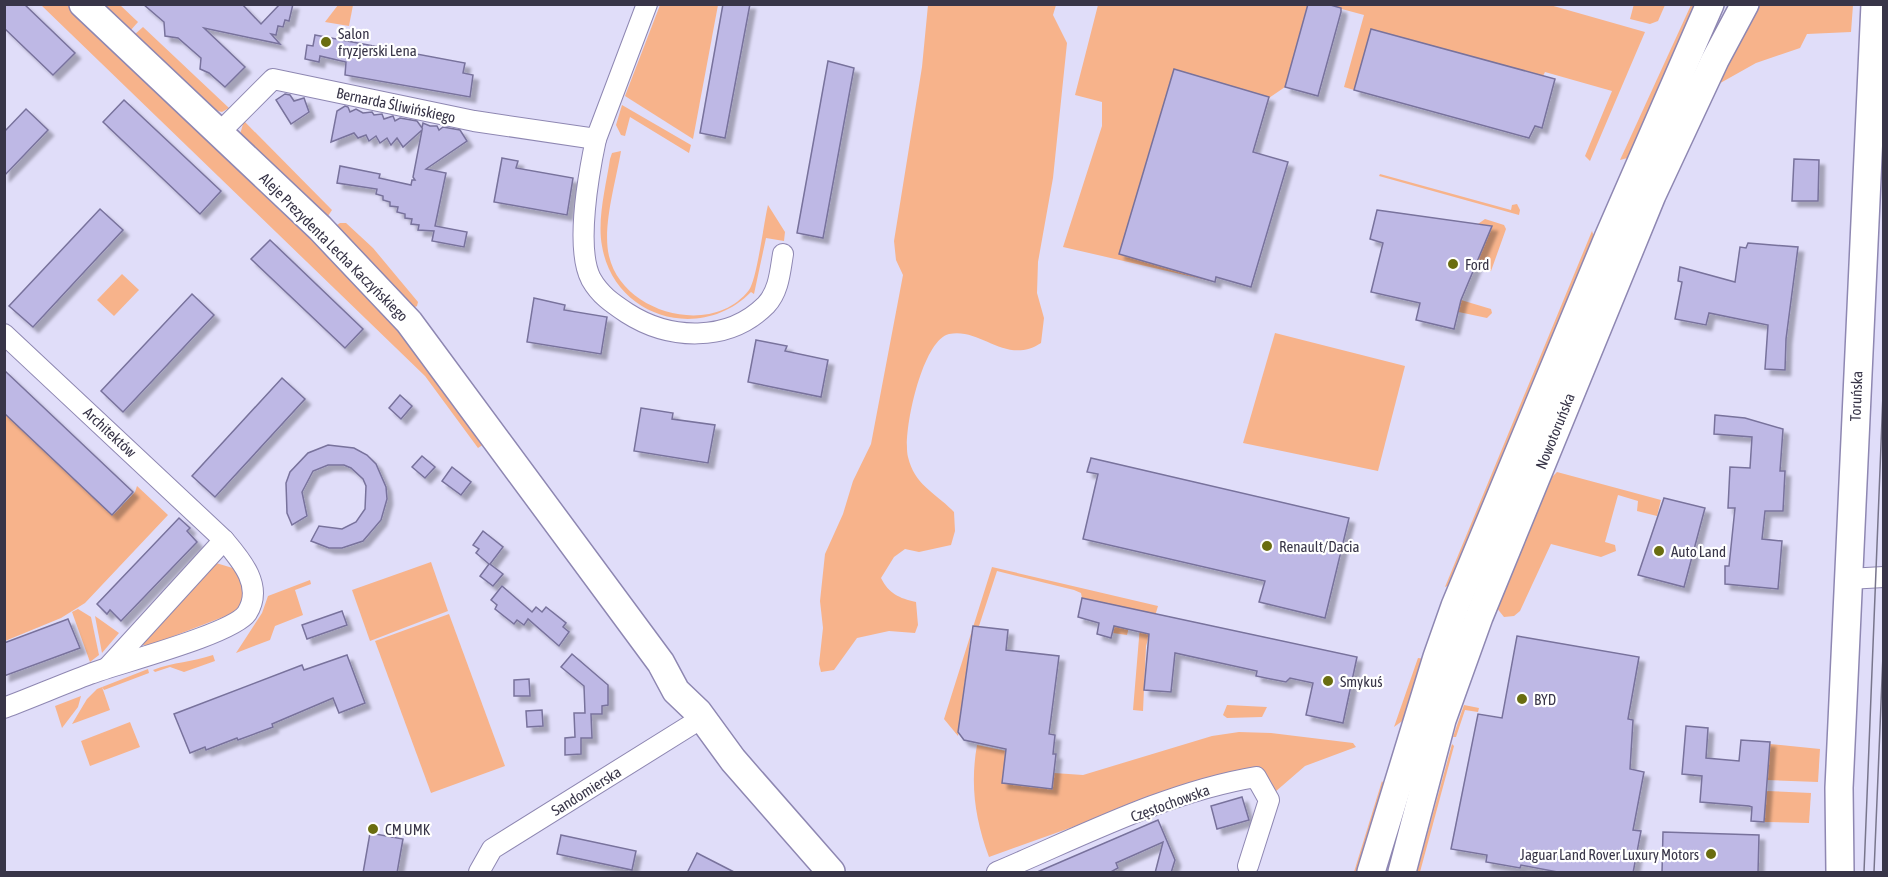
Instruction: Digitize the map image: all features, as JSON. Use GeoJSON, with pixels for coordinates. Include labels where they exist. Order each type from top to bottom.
{"type":"FeatureCollection","features":[{"type":"Feature","properties":{"kind":"street","name":"Aleje Prezydenta Lecha Kaczyńskiego"},"geometry":{"type":"LineString","coordinates":[[83,4],[320,228],[409,322],[661,663],[676,691],[700,715],[733,760],[831,873]]}},
{"type":"Feature","properties":{"kind":"street"},"geometry":{"type":"LineString","coordinates":[[647,4],[596,139],[585,206],[584,237],[590,277],[605,299],[643,323],[678,334],[704,334],[729,328],[767,304],[777,288],[783,254]]}},
{"type":"Feature","properties":{"kind":"street","name":"Nowotoruńska"},"geometry":{"type":"LineString","coordinates":[[1371,873],[1455,606],[1608,238],[1710,4]]}},
{"type":"Feature","properties":{"kind":"street","name":"Nowotoruńska"},"geometry":{"type":"LineString","coordinates":[[1402,873],[1442,720],[1479,617],[1652,195],[1715,60],[1745,4]]}},
{"type":"Feature","properties":{"kind":"street","name":"Toruńska"},"geometry":{"type":"LineString","coordinates":[[1840,873],[1839,788],[1848,579],[1877,60],[1875,4]]}},
{"type":"Feature","properties":{"kind":"street","name":"Bernarda Śliwińskiego"},"geometry":{"type":"LineString","coordinates":[[219,134],[273,79],[474,121],[596,139]]}},
{"type":"Feature","properties":{"kind":"street","name":"Architektów"},"geometry":{"type":"LineString","coordinates":[[5,337],[219,535],[249,573],[252,599],[247,613],[227,628],[106,669]]}},
{"type":"Feature","properties":{"kind":"street"},"geometry":{"type":"LineString","coordinates":[[4,708],[106,669],[219,535]]}},
{"type":"Feature","properties":{"kind":"street"},"geometry":{"type":"LineString","coordinates":[[1848,579],[1884,577]]}},
{"type":"Feature","properties":{"kind":"street","name":"Sandomierska"},"geometry":{"type":"LineString","coordinates":[[479,873],[492,849],[700,715]]}},
{"type":"Feature","properties":{"kind":"street","name":"Częstochowska"},"geometry":{"type":"LineString","coordinates":[[997,873],[1148,809],[1232,781],[1256,777],[1269,800],[1248,866]]}},
{"type":"Feature","properties":{"kind":"street","name":"Toruńska"},"geometry":{"type":"LineString","coordinates":[[1821,873],[1839,788]]}},
{"type":"Feature","properties":{"kind":"shaded area"},"geometry":{"type":"Polygon","coordinates":[[[1634,4],[1665,5],[1658,21],[1650,24],[1630,19],[1634,4]]]}},
{"type":"Feature","properties":{"kind":"shaded area"},"geometry":{"type":"Polygon","coordinates":[[[41,5],[67,5],[326,250],[384,311],[484,444],[478,448],[425,376],[41,5]]]}},
{"type":"Feature","properties":{"kind":"shaded area"},"geometry":{"type":"Polygon","coordinates":[[[98,5],[120,5],[138,22],[130,31],[98,5]]]}},
{"type":"Feature","properties":{"kind":"shaded area"},"geometry":{"type":"Polygon","coordinates":[[[338,5],[353,5],[349,26],[325,22],[338,5]]]}},
{"type":"Feature","properties":{"kind":"shaded area"},"geometry":{"type":"Polygon","coordinates":[[[660,5],[718,5],[693,139],[625,96],[660,5]]]}},
{"type":"Feature","properties":{"kind":"shaded area"},"geometry":{"type":"Polygon","coordinates":[[[928,5],[1056,5],[1053,15],[1067,43],[1053,178],[1038,262],[1037,293],[1044,318],[1041,343],[1028,349],[1016,350],[961,333],[949,334],[939,340],[930,353],[916,389],[911,410],[908,457],[915,475],[954,512],[955,531],[951,545],[919,552],[905,549],[894,557],[881,578],[887,588],[895,594],[916,602],[918,625],[915,633],[889,631],[857,638],[834,670],[821,672],[819,664],[823,628],[820,601],[825,554],[843,514],[853,481],[871,444],[903,275],[896,260],[894,241],[922,67],[928,5]]]}},
{"type":"Feature","properties":{"kind":"shaded area"},"geometry":{"type":"Polygon","coordinates":[[[1098,5],[1308,5],[1285,87],[1269,98],[1215,282],[1063,247],[1102,126],[1102,102],[1075,95],[1098,5]]]}},
{"type":"Feature","properties":{"kind":"shaded area"},"geometry":{"type":"Polygon","coordinates":[[[1327,5],[1550,5],[1645,32],[1590,161],[1585,156],[1612,91],[1545,72],[1543,76],[1371,29],[1354,90],[1344,87],[1364,15],[1327,5]]]}},
{"type":"Feature","properties":{"kind":"shaded area"},"geometry":{"type":"Polygon","coordinates":[[[1691,5],[1700,5],[1631,157],[1620,160],[1691,5]]]}},
{"type":"Feature","properties":{"kind":"shaded area"},"geometry":{"type":"Polygon","coordinates":[[[1756,5],[1853,5],[1851,32],[1807,34],[1800,48],[1756,63],[1715,86],[1756,5]]]}},
{"type":"Feature","properties":{"kind":"shaded area"},"geometry":{"type":"Polygon","coordinates":[[[143,27],[229,108],[222,112],[214,110],[134,35],[143,27]]]}},
{"type":"Feature","properties":{"kind":"shaded area"},"geometry":{"type":"Polygon","coordinates":[[[622,105],[691,145],[689,153],[630,117],[625,136],[621,135],[616,125],[622,105]]]}},
{"type":"Feature","properties":{"kind":"shaded area"},"geometry":{"type":"Polygon","coordinates":[[[244,121],[332,210],[326,219],[242,139],[240,134],[244,121]]]}},
{"type":"Feature","properties":{"kind":"shaded area"},"geometry":{"type":"Polygon","coordinates":[[[621,151],[610,204],[607,244],[617,276],[631,292],[649,304],[670,312],[692,315],[713,313],[733,305],[749,290],[752,284],[768,205],[785,232],[784,241],[766,238],[754,294],[751,292],[731,308],[708,316],[685,319],[662,315],[641,306],[623,291],[610,271],[601,236],[603,202],[610,159],[612,153],[621,151]]]}},
{"type":"Feature","properties":{"kind":"shaded area"},"geometry":{"type":"Polygon","coordinates":[[[1380,174],[1511,210],[1512,205],[1517,204],[1520,210],[1519,215],[1379,176],[1380,174]]]}},
{"type":"Feature","properties":{"kind":"shaded area"},"geometry":{"type":"Polygon","coordinates":[[[1485,219],[1504,225],[1506,229],[1491,271],[1475,267],[1492,227],[1478,224],[1485,219]]]}},
{"type":"Feature","properties":{"kind":"shaded area"},"geometry":{"type":"Polygon","coordinates":[[[340,223],[346,223],[373,248],[418,302],[417,306],[413,308],[373,264],[334,227],[340,223]]]}},
{"type":"Feature","properties":{"kind":"shaded area"},"geometry":{"type":"Polygon","coordinates":[[[1592,231],[1595,239],[1450,585],[1445,587],[1592,231]]]}},
{"type":"Feature","properties":{"kind":"shaded area"},"geometry":{"type":"Polygon","coordinates":[[[122,274],[139,290],[114,316],[97,300],[122,274]]]}},
{"type":"Feature","properties":{"kind":"shaded area"},"geometry":{"type":"Polygon","coordinates":[[[1461,300],[1491,309],[1492,313],[1487,318],[1454,311],[1461,300]]]}},
{"type":"Feature","properties":{"kind":"shaded area"},"geometry":{"type":"Polygon","coordinates":[[[1275,333],[1405,366],[1378,471],[1243,443],[1275,333]]]}},
{"type":"Feature","properties":{"kind":"shaded area"},"geometry":{"type":"Polygon","coordinates":[[[4,411],[114,514],[135,492],[137,486],[168,515],[85,603],[61,618],[5,641],[4,411]]]}},
{"type":"Feature","properties":{"kind":"shaded area"},"geometry":{"type":"Polygon","coordinates":[[[1557,472],[1661,500],[1657,516],[1637,511],[1638,501],[1618,495],[1605,542],[1615,545],[1616,551],[1601,557],[1551,544],[1520,611],[1514,616],[1504,617],[1496,607],[1548,481],[1557,472]]]}},
{"type":"Feature","properties":{"kind":"shaded area"},"geometry":{"type":"Polygon","coordinates":[[[431,562],[448,611],[370,641],[352,590],[431,562]]]}},
{"type":"Feature","properties":{"kind":"shaded area"},"geometry":{"type":"Polygon","coordinates":[[[216,563],[236,569],[247,592],[236,612],[148,646],[140,644],[206,569],[216,563]]]}},
{"type":"Feature","properties":{"kind":"shaded area"},"geometry":{"type":"Polygon","coordinates":[[[992,567],[1158,606],[1146,646],[1143,711],[1133,710],[1140,626],[1132,615],[1127,635],[1113,633],[1114,626],[1125,628],[1129,609],[1082,598],[1081,593],[1074,590],[997,571],[979,626],[973,626],[992,567]]]}},
{"type":"Feature","properties":{"kind":"shaded area"},"geometry":{"type":"Polygon","coordinates":[[[310,580],[311,584],[295,590],[303,615],[275,626],[270,640],[236,653],[262,613],[268,596],[310,580]]]}},
{"type":"Feature","properties":{"kind":"shaded area"},"geometry":{"type":"Polygon","coordinates":[[[78,609],[91,617],[99,655],[90,662],[72,612],[78,609]]]}},
{"type":"Feature","properties":{"kind":"shaded area"},"geometry":{"type":"Polygon","coordinates":[[[449,614],[505,766],[431,793],[375,641],[449,614]]]}},
{"type":"Feature","properties":{"kind":"shaded area"},"geometry":{"type":"Polygon","coordinates":[[[95,616],[119,633],[102,653],[95,616]]]}},
{"type":"Feature","properties":{"kind":"shaded area"},"geometry":{"type":"Polygon","coordinates":[[[972,629],[970,641],[958,736],[944,719],[972,629]]]}},
{"type":"Feature","properties":{"kind":"shaded area"},"geometry":{"type":"Polygon","coordinates":[[[213,655],[215,661],[184,672],[170,667],[155,672],[153,670],[168,665],[213,655]]]}},
{"type":"Feature","properties":{"kind":"shaded area"},"geometry":{"type":"Polygon","coordinates":[[[1418,658],[1426,659],[1405,719],[1394,727],[1418,658]]]}},
{"type":"Feature","properties":{"kind":"shaded area"},"geometry":{"type":"Polygon","coordinates":[[[148,669],[149,673],[104,690],[102,687],[148,669]]]}},
{"type":"Feature","properties":{"kind":"shaded area"},"geometry":{"type":"Polygon","coordinates":[[[102,687],[110,710],[72,724],[87,699],[102,687]]]}},
{"type":"Feature","properties":{"kind":"shaded area"},"geometry":{"type":"Polygon","coordinates":[[[81,696],[78,707],[62,728],[55,706],[81,696]]]}},
{"type":"Feature","properties":{"kind":"shaded area"},"geometry":{"type":"Polygon","coordinates":[[[1227,705],[1267,707],[1262,717],[1227,718],[1223,715],[1227,705]]]}},
{"type":"Feature","properties":{"kind":"shaded area"},"geometry":{"type":"Polygon","coordinates":[[[1464,705],[1479,708],[1478,712],[1465,710],[1456,737],[1453,737],[1464,705]]]}},
{"type":"Feature","properties":{"kind":"shaded area"},"geometry":{"type":"Polygon","coordinates":[[[130,722],[140,747],[90,766],[81,741],[130,722]]]}},
{"type":"Feature","properties":{"kind":"shaded area"},"geometry":{"type":"Polygon","coordinates":[[[1239,732],[1271,733],[1353,743],[1356,747],[1305,766],[1275,792],[1265,779],[1151,799],[989,857],[980,829],[975,802],[974,774],[977,745],[1006,751],[1002,783],[1052,789],[1054,773],[1083,775],[1212,736],[1239,732]]]}},
{"type":"Feature","properties":{"kind":"shaded area"},"geometry":{"type":"Polygon","coordinates":[[[1452,744],[1454,746],[1420,872],[1417,872],[1452,744]]]}},
{"type":"Feature","properties":{"kind":"shaded area"},"geometry":{"type":"Polygon","coordinates":[[[1770,744],[1820,749],[1818,782],[1767,780],[1770,744]]]}},
{"type":"Feature","properties":{"kind":"shaded area"},"geometry":{"type":"Polygon","coordinates":[[[1382,781],[1384,784],[1358,872],[1354,872],[1382,781]]]}},
{"type":"Feature","properties":{"kind":"shaded area"},"geometry":{"type":"Polygon","coordinates":[[[1766,791],[1811,793],[1809,823],[1764,822],[1766,791]]]}},
{"type":"Feature","properties":{"kind":"building"},"geometry":{"type":"Polygon","coordinates":[[[4,4],[24,4],[75,53],[53,75],[4,28],[4,4]]]}},
{"type":"Feature","properties":{"kind":"building"},"geometry":{"type":"Polygon","coordinates":[[[143,4],[242,4],[261,24],[280,4],[293,4],[289,21],[285,20],[283,27],[278,26],[276,35],[271,34],[280,44],[204,28],[245,67],[225,87],[209,73],[200,69],[201,58],[178,38],[165,36],[164,22],[143,4]]]}},
{"type":"Feature","properties":{"kind":"building"},"geometry":{"type":"Polygon","coordinates":[[[723,4],[750,4],[725,138],[700,133],[723,4]]]}},
{"type":"Feature","properties":{"kind":"building"},"geometry":{"type":"Polygon","coordinates":[[[1308,4],[1327,4],[1341,8],[1318,96],[1285,87],[1308,4]]]}},
{"type":"Feature","properties":{"kind":"building"},"geometry":{"type":"Polygon","coordinates":[[[1371,29],[1555,79],[1542,128],[1535,126],[1529,138],[1354,90],[1371,29]]]}},
{"type":"Feature","properties":{"kind":"building"},"geometry":{"type":"Polygon","coordinates":[[[315,35],[465,63],[463,73],[473,75],[470,97],[345,75],[346,62],[320,56],[319,62],[305,59],[307,45],[313,46],[315,35]]]}},
{"type":"Feature","properties":{"kind":"building"},"geometry":{"type":"Polygon","coordinates":[[[828,61],[854,68],[823,238],[797,233],[828,61]]]}},
{"type":"Feature","properties":{"kind":"building"},"geometry":{"type":"Polygon","coordinates":[[[1174,69],[1269,97],[1253,152],[1288,162],[1251,287],[1216,277],[1215,282],[1119,254],[1174,69]]]}},
{"type":"Feature","properties":{"kind":"building"},"geometry":{"type":"Polygon","coordinates":[[[285,94],[290,95],[294,101],[304,98],[309,112],[291,124],[276,100],[285,94]]]}},
{"type":"Feature","properties":{"kind":"building"},"geometry":{"type":"Polygon","coordinates":[[[124,100],[221,191],[200,214],[103,122],[124,100]]]}},
{"type":"Feature","properties":{"kind":"building"},"geometry":{"type":"Polygon","coordinates":[[[345,106],[350,112],[356,109],[363,113],[382,114],[384,119],[393,116],[395,121],[400,118],[417,121],[422,128],[423,123],[437,126],[439,130],[443,127],[460,130],[467,141],[426,169],[446,173],[435,226],[467,232],[464,247],[432,241],[434,231],[418,230],[419,225],[411,224],[412,219],[405,218],[405,214],[397,212],[398,207],[390,206],[390,202],[383,200],[383,196],[376,194],[377,189],[337,183],[340,166],[380,174],[379,178],[411,185],[412,180],[415,180],[413,177],[422,130],[403,147],[397,138],[391,145],[387,138],[380,143],[376,136],[369,141],[366,135],[358,138],[354,133],[331,142],[337,111],[345,106]]]}},
{"type":"Feature","properties":{"kind":"building"},"geometry":{"type":"Polygon","coordinates":[[[26,109],[48,130],[4,176],[4,132],[26,109]]]}},
{"type":"Feature","properties":{"kind":"building"},"geometry":{"type":"Polygon","coordinates":[[[502,158],[518,161],[516,168],[573,178],[567,215],[494,202],[502,158]]]}},
{"type":"Feature","properties":{"kind":"building"},"geometry":{"type":"Polygon","coordinates":[[[1794,159],[1819,160],[1818,201],[1792,201],[1794,159]]]}},
{"type":"Feature","properties":{"kind":"building"},"geometry":{"type":"Polygon","coordinates":[[[100,209],[123,230],[33,327],[9,306],[100,209]]]}},
{"type":"Feature","properties":{"kind":"building"},"geometry":{"type":"Polygon","coordinates":[[[1377,210],[1492,226],[1461,300],[1454,329],[1416,320],[1420,303],[1371,292],[1383,243],[1370,239],[1377,210]]]}},
{"type":"Feature","properties":{"kind":"building"},"geometry":{"type":"Polygon","coordinates":[[[270,240],[363,329],[345,348],[251,259],[270,240]]]}},
{"type":"Feature","properties":{"kind":"building"},"geometry":{"type":"Polygon","coordinates":[[[1748,243],[1798,247],[1786,339],[1785,370],[1765,369],[1768,325],[1709,313],[1706,325],[1675,319],[1682,282],[1678,281],[1680,267],[1735,282],[1740,247],[1746,248],[1748,243]]]}},
{"type":"Feature","properties":{"kind":"building"},"geometry":{"type":"Polygon","coordinates":[[[192,294],[214,315],[123,412],[101,391],[192,294]]]}},
{"type":"Feature","properties":{"kind":"building"},"geometry":{"type":"Polygon","coordinates":[[[534,298],[565,305],[564,310],[607,317],[601,354],[527,342],[534,298]]]}},
{"type":"Feature","properties":{"kind":"building"},"geometry":{"type":"Polygon","coordinates":[[[756,340],[787,346],[785,351],[828,360],[821,397],[748,382],[756,340]]]}},
{"type":"Feature","properties":{"kind":"building"},"geometry":{"type":"Polygon","coordinates":[[[4,370],[133,492],[112,515],[4,413],[4,370]]]}},
{"type":"Feature","properties":{"kind":"building"},"geometry":{"type":"Polygon","coordinates":[[[282,378],[305,399],[215,497],[192,476],[282,378]]]}},
{"type":"Feature","properties":{"kind":"building"},"geometry":{"type":"Polygon","coordinates":[[[400,395],[412,406],[401,419],[389,408],[400,395]]]}},
{"type":"Feature","properties":{"kind":"building"},"geometry":{"type":"Polygon","coordinates":[[[641,408],[673,413],[672,419],[715,425],[708,463],[634,451],[641,408]]]}},
{"type":"Feature","properties":{"kind":"building"},"geometry":{"type":"Polygon","coordinates":[[[1715,415],[1745,418],[1783,429],[1780,471],[1785,471],[1783,511],[1765,511],[1762,539],[1782,541],[1778,589],[1725,584],[1725,566],[1729,566],[1735,508],[1728,508],[1730,467],[1750,468],[1752,437],[1714,434],[1715,415]]]}},
{"type":"Feature","properties":{"kind":"building"},"geometry":{"type":"Polygon","coordinates":[[[328,445],[354,448],[367,455],[376,464],[386,487],[387,499],[381,520],[363,541],[342,548],[329,548],[311,541],[319,526],[342,529],[356,522],[365,509],[366,486],[363,479],[351,468],[344,465],[328,465],[313,471],[302,492],[307,516],[292,525],[287,513],[286,483],[290,472],[308,453],[328,445]]]}},
{"type":"Feature","properties":{"kind":"building"},"geometry":{"type":"Polygon","coordinates":[[[422,456],[435,467],[425,478],[412,467],[422,456]]]}},
{"type":"Feature","properties":{"kind":"building"},"geometry":{"type":"Polygon","coordinates":[[[1091,458],[1349,518],[1325,618],[1259,602],[1265,581],[1083,539],[1098,474],[1087,472],[1091,458]]]}},
{"type":"Feature","properties":{"kind":"building"},"geometry":{"type":"Polygon","coordinates":[[[452,467],[471,482],[461,495],[442,481],[452,467]]]}},
{"type":"Feature","properties":{"kind":"building"},"geometry":{"type":"Polygon","coordinates":[[[1664,498],[1705,508],[1684,587],[1638,575],[1664,498]]]}},
{"type":"Feature","properties":{"kind":"building"},"geometry":{"type":"Polygon","coordinates":[[[179,518],[190,528],[187,531],[197,542],[121,621],[110,610],[107,614],[97,604],[179,518]]]}},
{"type":"Feature","properties":{"kind":"building"},"geometry":{"type":"Polygon","coordinates":[[[483,531],[503,547],[490,564],[503,574],[493,586],[480,576],[489,564],[476,553],[479,549],[473,545],[483,531]]]}},
{"type":"Feature","properties":{"kind":"building"},"geometry":{"type":"Polygon","coordinates":[[[502,586],[532,612],[536,607],[542,612],[546,607],[566,623],[563,627],[569,632],[559,646],[528,619],[524,625],[517,620],[514,624],[495,609],[497,605],[491,600],[502,586]]]}},
{"type":"Feature","properties":{"kind":"building"},"geometry":{"type":"Polygon","coordinates":[[[1082,598],[1357,657],[1343,723],[1306,715],[1313,683],[1290,678],[1286,682],[1256,676],[1257,671],[1175,653],[1171,692],[1144,690],[1149,634],[1114,626],[1111,638],[1097,634],[1099,623],[1078,617],[1082,598]]]}},
{"type":"Feature","properties":{"kind":"building"},"geometry":{"type":"Polygon","coordinates":[[[342,611],[347,625],[307,639],[302,625],[342,611]]]}},
{"type":"Feature","properties":{"kind":"building"},"geometry":{"type":"Polygon","coordinates":[[[68,619],[80,648],[4,676],[4,643],[68,619]]]}},
{"type":"Feature","properties":{"kind":"building"},"geometry":{"type":"Polygon","coordinates":[[[973,626],[1008,630],[1006,650],[1059,656],[1049,734],[1055,735],[1053,754],[1056,754],[1052,789],[1002,783],[1006,749],[964,740],[958,732],[973,626]]]}},
{"type":"Feature","properties":{"kind":"building"},"geometry":{"type":"Polygon","coordinates":[[[1517,636],[1639,657],[1628,719],[1633,720],[1630,769],[1644,772],[1633,830],[1641,831],[1633,873],[1563,873],[1521,865],[1520,868],[1486,862],[1487,855],[1451,849],[1478,714],[1502,718],[1517,636]]]}},
{"type":"Feature","properties":{"kind":"building"},"geometry":{"type":"Polygon","coordinates":[[[572,654],[608,685],[608,705],[602,706],[602,714],[591,714],[592,738],[581,738],[581,754],[565,755],[565,738],[575,737],[574,713],[585,713],[584,686],[561,667],[572,654]]]}},
{"type":"Feature","properties":{"kind":"building"},"geometry":{"type":"Polygon","coordinates":[[[347,655],[365,703],[339,713],[333,698],[272,724],[273,727],[238,740],[237,738],[206,750],[205,747],[190,753],[174,714],[302,665],[304,670],[347,655]]]}},
{"type":"Feature","properties":{"kind":"building"},"geometry":{"type":"Polygon","coordinates":[[[529,679],[530,696],[514,696],[514,680],[529,679]]]}},
{"type":"Feature","properties":{"kind":"building"},"geometry":{"type":"Polygon","coordinates":[[[542,710],[543,726],[527,727],[526,711],[542,710]]]}},
{"type":"Feature","properties":{"kind":"building"},"geometry":{"type":"Polygon","coordinates":[[[1686,726],[1708,728],[1706,758],[1739,761],[1741,740],[1770,742],[1764,822],[1751,821],[1752,807],[1749,806],[1700,802],[1702,776],[1682,774],[1686,726]]]}},
{"type":"Feature","properties":{"kind":"building"},"geometry":{"type":"Polygon","coordinates":[[[1242,797],[1249,820],[1217,829],[1211,806],[1242,797]]]}},
{"type":"Feature","properties":{"kind":"building"},"geometry":{"type":"Polygon","coordinates":[[[1158,820],[1175,860],[1171,873],[1155,873],[1163,842],[1116,863],[1118,868],[1109,873],[1035,873],[1158,820]]]}},
{"type":"Feature","properties":{"kind":"building","name":"Jaguar Land Rover Luxury Motors"},"geometry":{"type":"Polygon","coordinates":[[[1663,832],[1759,835],[1758,873],[1662,873],[1663,832]]]}},
{"type":"Feature","properties":{"kind":"building"},"geometry":{"type":"Polygon","coordinates":[[[370,833],[403,839],[397,873],[363,873],[370,833]]]}},
{"type":"Feature","properties":{"kind":"building"},"geometry":{"type":"Polygon","coordinates":[[[561,835],[636,851],[632,870],[557,854],[561,835]]]}},
{"type":"Feature","properties":{"kind":"building"},"geometry":{"type":"Polygon","coordinates":[[[697,853],[736,873],[687,873],[697,853]]]}},
{"type":"Feature","properties":{"kind":"tram line"},"geometry":{"type":"LineString","coordinates":[[1864,872],[1884,369]]}},
{"type":"Feature","properties":{"kind":"tram line"},"geometry":{"type":"LineString","coordinates":[[1874,872],[1884,631]]}},
{"type":"Feature","properties":{"kind":"place","name":"Salon fryzjerski Lena"},"geometry":{"type":"Point","coordinates":[326,42]}},
{"type":"Feature","properties":{"kind":"place","name":"Ford"},"geometry":{"type":"Point","coordinates":[1453,264]}},
{"type":"Feature","properties":{"kind":"place","name":"Renault/Dacia"},"geometry":{"type":"Point","coordinates":[1267,546]}},
{"type":"Feature","properties":{"kind":"place","name":"Auto Land"},"geometry":{"type":"Point","coordinates":[1659,551]}},
{"type":"Feature","properties":{"kind":"place","name":"Smykuś"},"geometry":{"type":"Point","coordinates":[1328,681]}},
{"type":"Feature","properties":{"kind":"place","name":"BYD"},"geometry":{"type":"Point","coordinates":[1522,699]}},
{"type":"Feature","properties":{"kind":"place","name":"CM UMK"},"geometry":{"type":"Point","coordinates":[373,829]}},
{"type":"Feature","properties":{"kind":"place","name":"Jaguar Land Rover Luxury Motors"},"geometry":{"type":"Point","coordinates":[1711,854]}}]}
